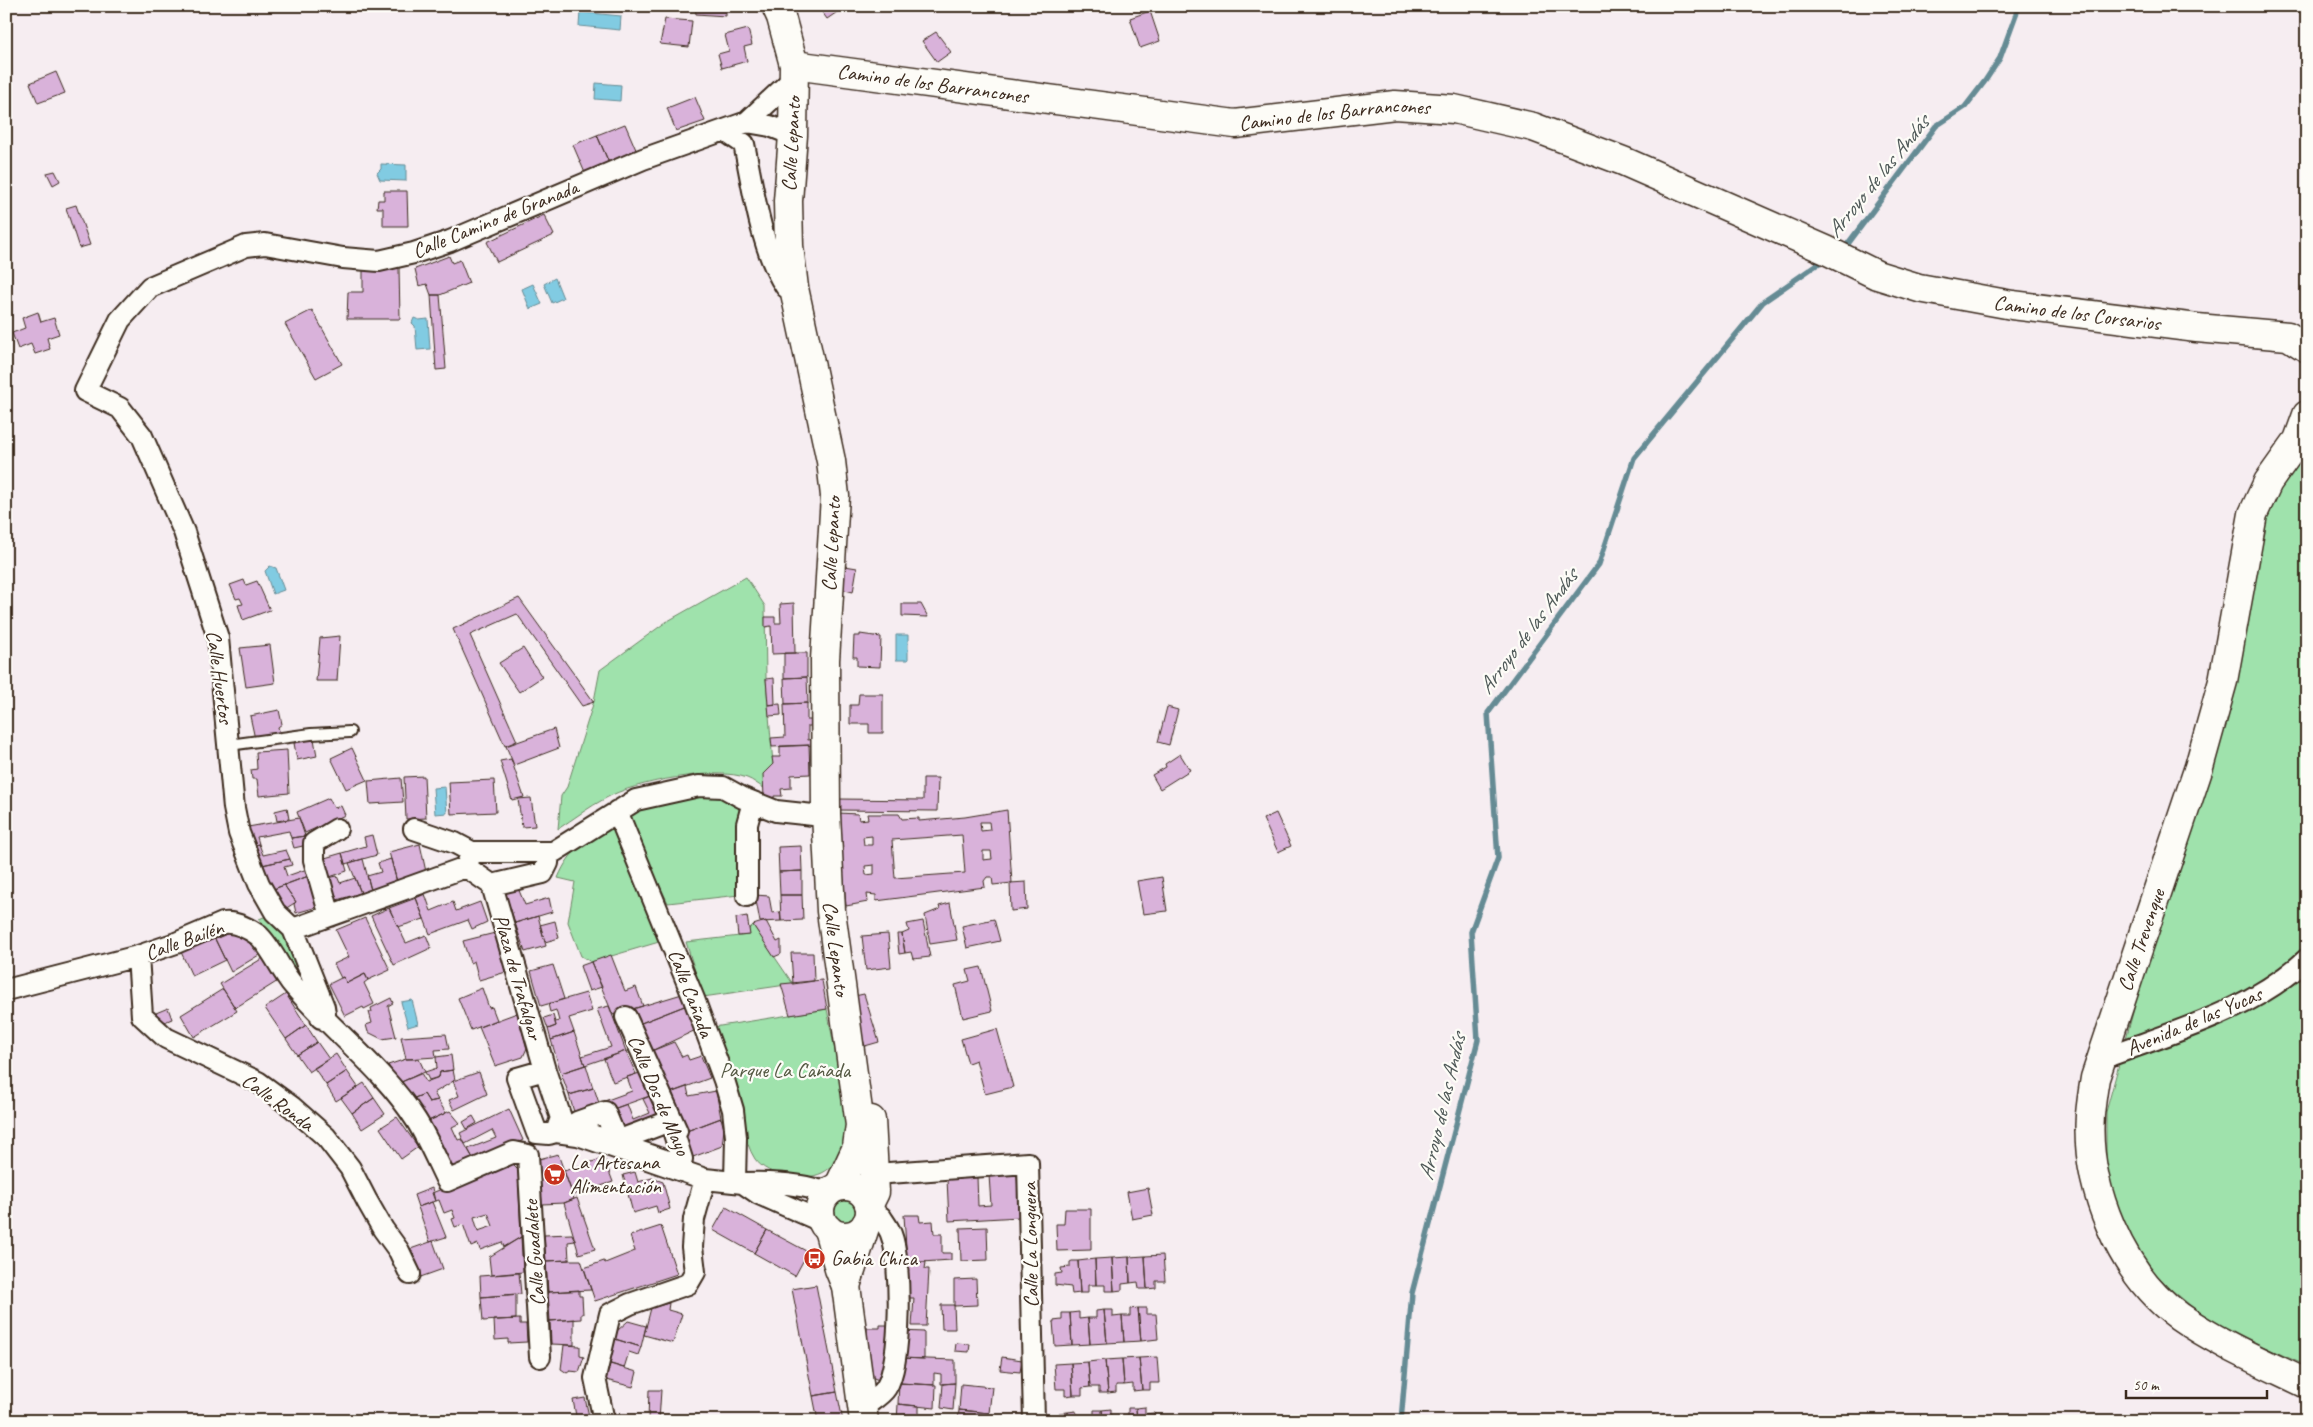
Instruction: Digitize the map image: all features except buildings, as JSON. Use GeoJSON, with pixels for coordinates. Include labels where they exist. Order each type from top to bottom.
{"type":"FeatureCollection","features":[{"type":"Feature","properties":{"kind":"street","name":"Calle Lepanto"},"geometry":{"type":"LineString","coordinates":[[776,6],[781,17],[794,72],[793,136],[788,201],[789,246],[794,288],[831,461],[835,496],[825,660],[826,814],[831,911],[847,1027],[849,1058],[860,1125],[857,1147],[833,1190]]}},
{"type":"Feature","properties":{"kind":"street"},"geometry":{"type":"LineString","coordinates":[[794,72],[753,123],[744,144],[756,206],[776,272],[786,287],[794,288]]}},
{"type":"Feature","properties":{"kind":"street","name":"Camino de los Barrancones"},"geometry":{"type":"LineString","coordinates":[[794,72],[1234,124],[1395,105],[1454,109],[1533,127],[1623,161],[1838,255]]}},
{"type":"Feature","properties":{"kind":"street"},"geometry":{"type":"LineString","coordinates":[[753,123],[793,136]]}},
{"type":"Feature","properties":{"kind":"street","name":"Calle Camino de Granada"},"geometry":{"type":"LineString","coordinates":[[85,391],[120,320],[150,287],[246,246],[265,244],[343,258],[379,260],[414,253],[450,241],[643,159],[753,123]]}},
{"type":"Feature","properties":{"kind":"street"},"geometry":{"type":"LineString","coordinates":[[725,131],[744,144]]}},
{"type":"Feature","properties":{"kind":"street","name":"Camino de los Corsarios"},"geometry":{"type":"LineString","coordinates":[[1838,255],[1877,275],[1919,288],[2002,304],[2197,328],[2288,336],[2307,348]]}},
{"type":"Feature","properties":{"kind":"street","name":"Calle Huertos"},"geometry":{"type":"LineString","coordinates":[[85,391],[120,408],[142,436],[184,532],[218,638],[238,833],[259,884],[275,912],[293,929]]}},
{"type":"Feature","properties":{"kind":"street","name":"Calle Trevenque"},"geometry":{"type":"LineString","coordinates":[[2307,415],[2298,440],[2268,482],[2253,514],[2221,691],[2199,767],[2095,1078],[2090,1117],[2092,1155],[2098,1194],[2114,1237],[2130,1264],[2152,1291],[2178,1315],[2218,1340],[2307,1384]]}},
{"type":"Feature","properties":{"kind":"street"},"geometry":{"type":"LineString","coordinates":[[321,1018],[325,1014],[324,1007],[293,929],[330,916],[469,859],[555,851],[636,800],[699,786],[723,787],[753,802],[776,810],[813,815],[826,814]]}},
{"type":"Feature","properties":{"kind":"street"},"geometry":{"type":"LineString","coordinates":[[747,896],[747,824],[753,802]]}},
{"type":"Feature","properties":{"kind":"street","name":"Calle Cañada"},"geometry":{"type":"LineString","coordinates":[[617,811],[694,999],[724,1080],[733,1110],[739,1182]]}},
{"type":"Feature","properties":{"kind":"street"},"geometry":{"type":"LineString","coordinates":[[330,916],[314,860],[314,843],[337,829]]}},
{"type":"Feature","properties":{"kind":"street"},"geometry":{"type":"LineString","coordinates":[[414,829],[455,843],[492,885],[543,873],[549,852]]}},
{"type":"Feature","properties":{"kind":"street","name":"Plaza de Trafalgar"},"geometry":{"type":"LineString","coordinates":[[492,885],[545,1070],[544,1137]]}},
{"type":"Feature","properties":{"kind":"street","name":"Calle Bailén"},"geometry":{"type":"LineString","coordinates":[[6,990],[138,956],[230,922],[244,926],[260,937],[291,983],[321,1018],[388,1082],[416,1120],[447,1181],[544,1137]]}},
{"type":"Feature","properties":{"kind":"street","name":"Calle Ronda"},"geometry":{"type":"LineString","coordinates":[[138,956],[142,1016],[166,1038],[258,1082],[292,1107],[326,1137],[350,1168],[371,1208],[399,1251],[410,1274]]}},
{"type":"Feature","properties":{"kind":"street","name":"Avenida de las Yucas"},"geometry":{"type":"LineString","coordinates":[[2101,1059],[2242,1005],[2288,977],[2307,959]]}},
{"type":"Feature","properties":{"kind":"street","name":"Calle Dos de Mayo"},"geometry":{"type":"LineString","coordinates":[[626,1017],[673,1119],[688,1163],[686,1173]]}},
{"type":"Feature","properties":{"kind":"street","name":"Calle Lepanto"},"geometry":{"type":"LineString","coordinates":[[846,1286],[876,1192],[871,1117],[858,1054],[847,1027]]}},
{"type":"Feature","properties":{"kind":"street"},"geometry":{"type":"LineString","coordinates":[[545,1070],[518,1078],[544,1137],[578,1135],[705,1179],[760,1183],[816,1189],[854,1188],[861,1191],[868,1214],[861,1230],[849,1235],[835,1234],[826,1226],[758,1194],[739,1182]]}},
{"type":"Feature","properties":{"kind":"street"},"geometry":{"type":"LineString","coordinates":[[605,1112],[617,1141],[670,1121],[682,1159],[679,1165],[619,1145],[580,1131],[577,1122],[605,1112]]}},
{"type":"Feature","properties":{"kind":"street","name":"Calle Guadalete"},"geometry":{"type":"LineString","coordinates":[[540,1357],[544,1137]]}},
{"type":"Feature","properties":{"kind":"street","name":"Calle La Longuera"},"geometry":{"type":"LineString","coordinates":[[875,1174],[1028,1163],[1034,1421]]}},
{"type":"Feature","properties":{"kind":"street"},"geometry":{"type":"LineString","coordinates":[[604,1421],[595,1378],[610,1314],[630,1304],[688,1284],[695,1272],[692,1248],[694,1220],[705,1179]]}},
{"type":"Feature","properties":{"kind":"street"},"geometry":{"type":"LineString","coordinates":[[826,1226],[820,1207],[833,1190]]}},
{"type":"Feature","properties":{"kind":"street","name":"Calle Lepanto"},"geometry":{"type":"LineString","coordinates":[[863,1414],[885,1389],[896,1361],[898,1323],[898,1281],[891,1234],[881,1217],[868,1214]]}},
{"type":"Feature","properties":{"kind":"street","name":"Calle Lepanto"},"geometry":{"type":"LineString","coordinates":[[826,1226],[846,1286],[863,1414]]}},
{"type":"Feature","properties":{"kind":"lane"},"geometry":{"type":"LineString","coordinates":[[229,745],[311,734],[350,732]]}},
{"type":"Feature","properties":{"kind":"green space"},"geometry":{"type":"Polygon","coordinates":[[[2307,446],[2307,1366],[2213,1324],[2173,1291],[2148,1266],[2112,1201],[2106,1169],[2106,1112],[2137,998],[2189,825],[2264,513],[2307,446]]]}},
{"type":"Feature","properties":{"kind":"green space"},"geometry":{"type":"Polygon","coordinates":[[[746,577],[765,606],[766,679],[773,764],[764,788],[749,779],[733,775],[697,775],[655,781],[636,786],[606,798],[558,829],[561,796],[567,787],[594,701],[600,670],[666,622],[746,577]]]}},
{"type":"Feature","properties":{"kind":"green space"},"geometry":{"type":"Polygon","coordinates":[[[723,793],[739,804],[739,895],[668,903],[626,813],[678,794],[723,793]]]}},
{"type":"Feature","properties":{"kind":"green space"},"geometry":{"type":"Polygon","coordinates":[[[614,821],[659,942],[591,962],[581,956],[568,922],[575,882],[558,878],[574,852],[588,839],[614,821]]]}},
{"type":"Feature","properties":{"kind":"green space"},"geometry":{"type":"Polygon","coordinates":[[[269,915],[286,932],[309,979],[304,988],[288,968],[259,919],[269,915]]]}},
{"type":"Feature","properties":{"kind":"green space"},"geometry":{"type":"Polygon","coordinates":[[[753,925],[793,984],[703,997],[686,942],[749,935],[749,929],[753,925]]]}},
{"type":"Feature","properties":{"kind":"green space","name":"Parque La Cañada"},"geometry":{"type":"Polygon","coordinates":[[[827,1009],[849,1125],[845,1146],[834,1164],[822,1173],[805,1177],[777,1174],[761,1165],[751,1152],[732,1078],[714,1027],[827,1009]]]}},
{"type":"Feature","properties":{"kind":"green space"},"geometry":{"type":"Polygon","coordinates":[[[845,1199],[853,1203],[857,1211],[853,1219],[845,1223],[837,1219],[833,1211],[837,1203],[845,1199]]]}},
{"type":"Feature","properties":{"kind":"water"},"geometry":{"type":"Polygon","coordinates":[[[580,12],[621,16],[620,30],[579,26],[580,12]]]}},
{"type":"Feature","properties":{"kind":"water"},"geometry":{"type":"Polygon","coordinates":[[[596,83],[621,85],[620,101],[595,99],[596,83]]]}},
{"type":"Feature","properties":{"kind":"water"},"geometry":{"type":"Polygon","coordinates":[[[381,164],[406,165],[406,181],[380,180],[377,173],[381,169],[381,164]]]}},
{"type":"Feature","properties":{"kind":"water"},"geometry":{"type":"Polygon","coordinates":[[[555,278],[563,298],[552,303],[544,284],[555,278]]]}},
{"type":"Feature","properties":{"kind":"water"},"geometry":{"type":"Polygon","coordinates":[[[533,284],[542,304],[530,309],[522,289],[533,284]]]}},
{"type":"Feature","properties":{"kind":"water"},"geometry":{"type":"Polygon","coordinates":[[[414,318],[419,320],[428,319],[430,349],[417,350],[415,326],[412,323],[414,318]]]}},
{"type":"Feature","properties":{"kind":"water"},"geometry":{"type":"Polygon","coordinates":[[[270,566],[276,568],[284,590],[273,594],[265,571],[270,566]]]}},
{"type":"Feature","properties":{"kind":"water"},"geometry":{"type":"Polygon","coordinates":[[[896,635],[908,635],[908,660],[896,660],[896,635]]]}},
{"type":"Feature","properties":{"kind":"water"},"geometry":{"type":"Polygon","coordinates":[[[445,787],[447,813],[435,814],[433,788],[445,787]]]}},
{"type":"Feature","properties":{"kind":"water"},"geometry":{"type":"Polygon","coordinates":[[[412,1000],[418,1024],[408,1027],[401,1002],[412,1000]]]}},
{"type":"Feature","properties":{"kind":"waterway","name":"Arroyo de las Andás"},"geometry":{"type":"LineString","coordinates":[[1841,249],[1847,245],[1936,126],[1965,107],[1985,81],[2000,58],[2019,6]]}},
{"type":"Feature","properties":{"kind":"waterway","name":"Arroyo de las Andás"},"geometry":{"type":"LineString","coordinates":[[1401,1421],[1412,1293],[1478,1040],[1471,932],[1498,858],[1488,713],[1599,564],[1634,458],[1763,302],[1825,259]]}},
{"type":"Feature","properties":{"kind":"place","name":"La Artesana Alimentación"},"geometry":{"type":"Point","coordinates":[554,1174]}},
{"type":"Feature","properties":{"kind":"place","name":"Gabia Chica"},"geometry":{"type":"Point","coordinates":[815,1258]}}]}
